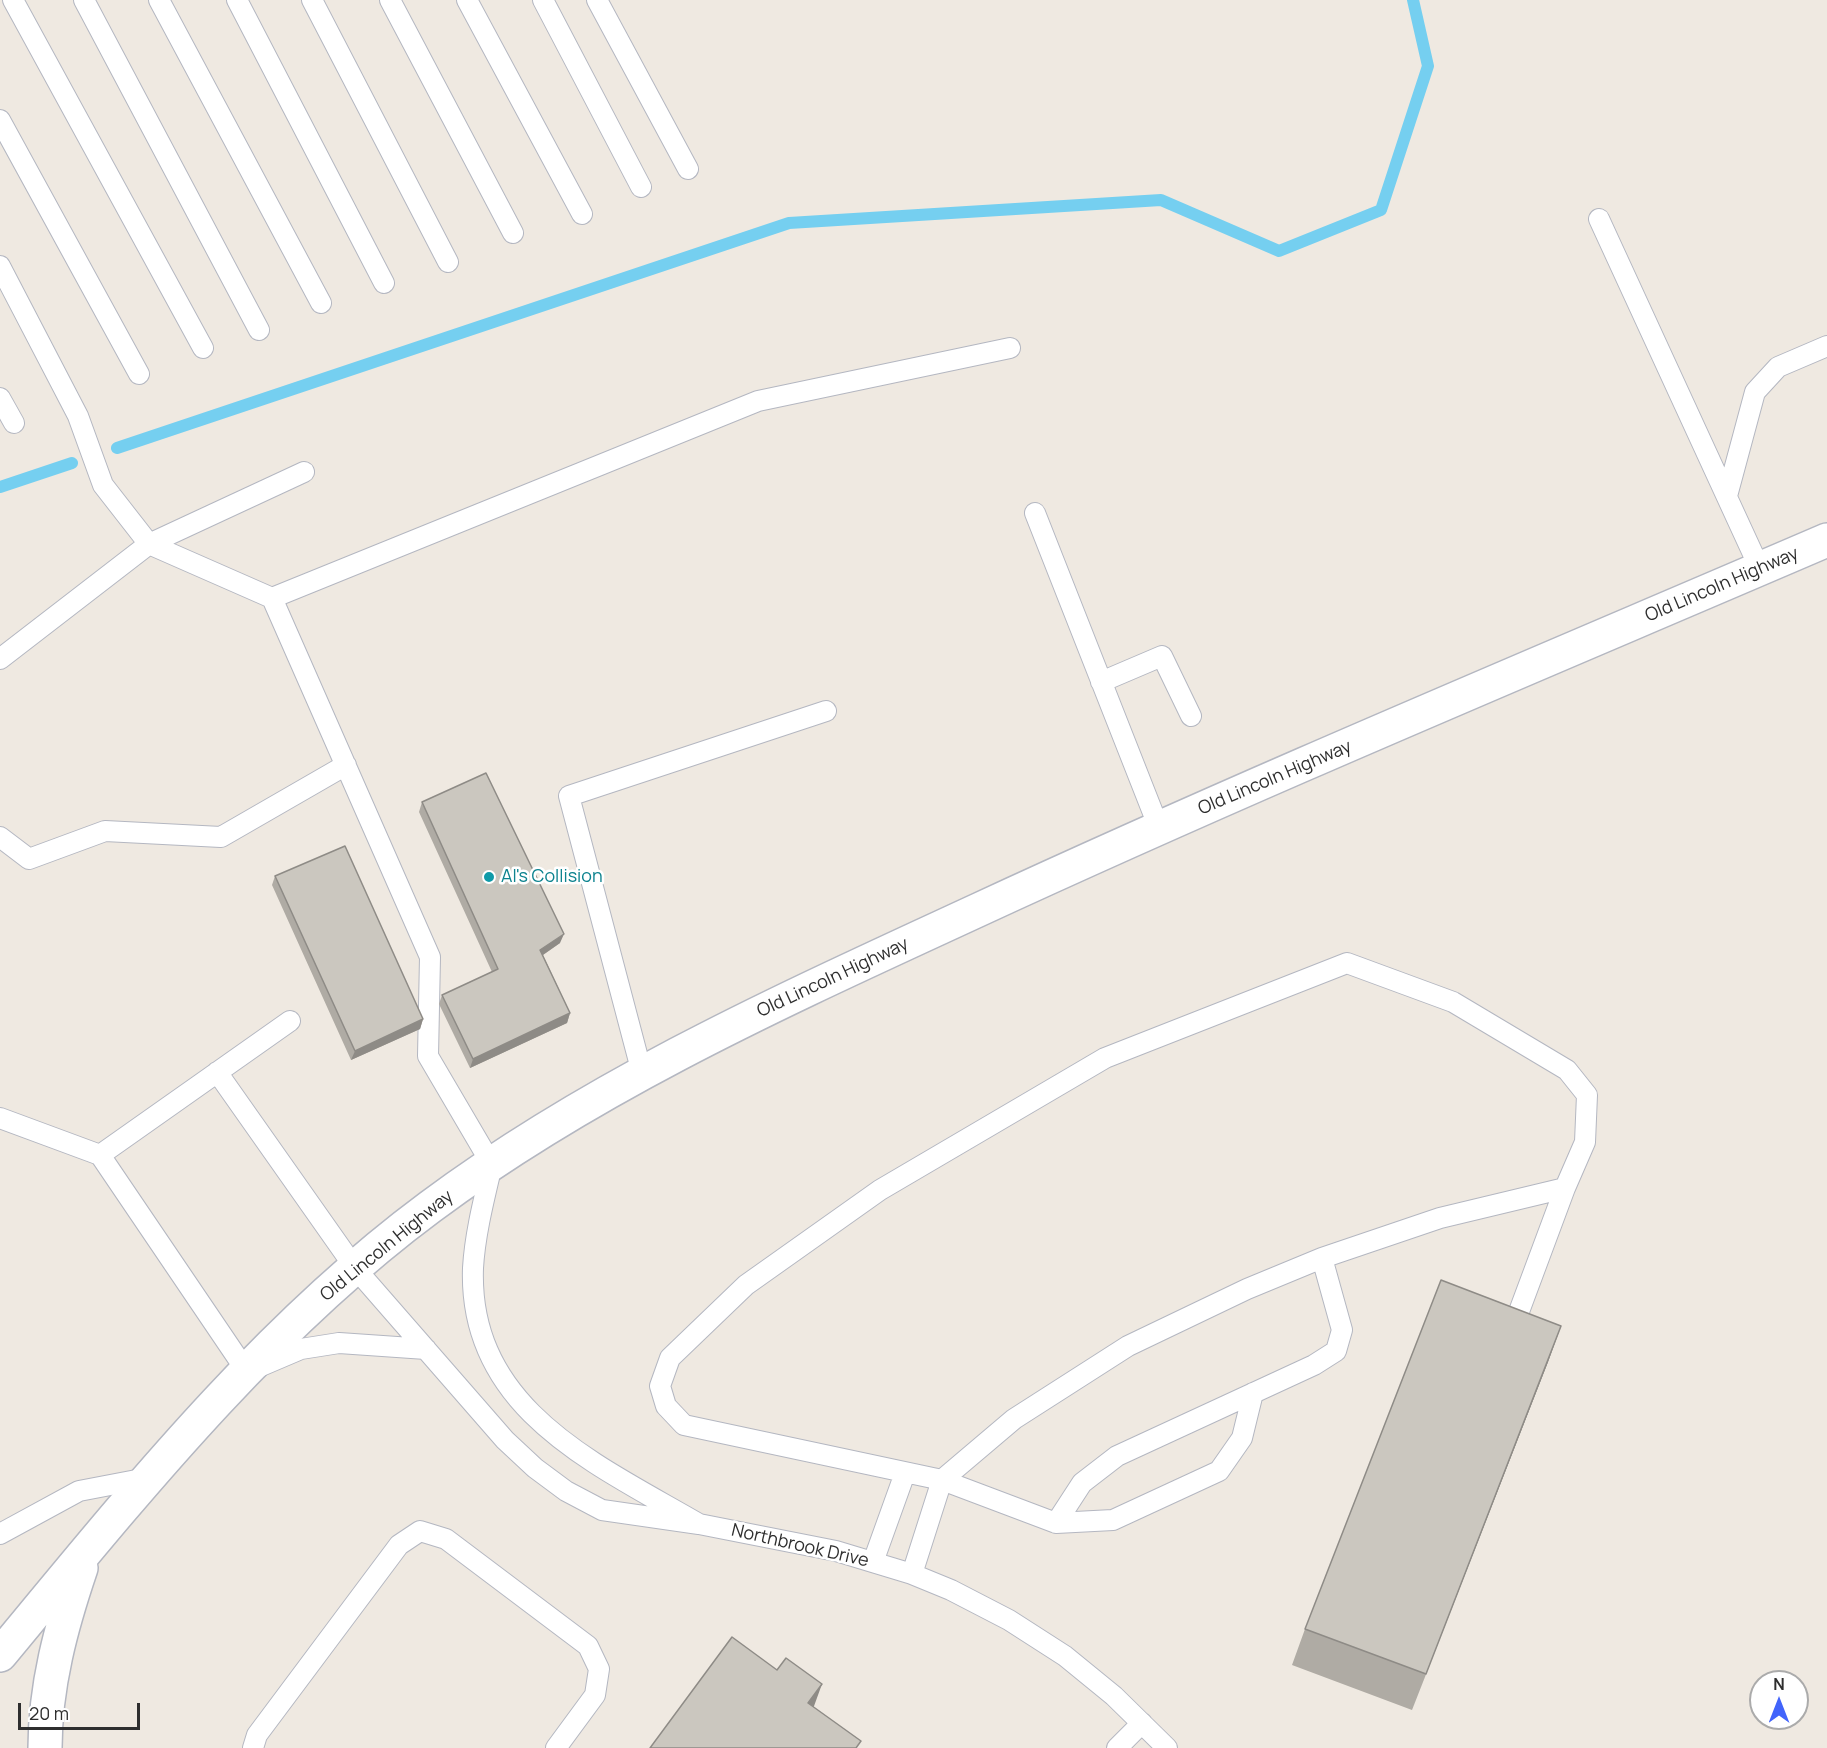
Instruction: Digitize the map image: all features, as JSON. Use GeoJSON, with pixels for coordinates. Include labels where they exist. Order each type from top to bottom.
{"type":"FeatureCollection","features":[{"type":"Feature","properties":{"kind":"main road","name":"Old Lincoln Highway"},"geometry":{"type":"LineString","coordinates":[[0,1655],[88,1549],[247,1372],[356,1268],[430,1207],[569,1116],[642,1073],[727,1028],[822,982],[1159,828],[1827,540]]}},
{"type":"Feature","properties":{"kind":"main road"},"geometry":{"type":"LineString","coordinates":[[45,1748],[50,1680],[62,1624],[88,1549]]}},
{"type":"Feature","properties":{"kind":"lane"},"geometry":{"type":"LineString","coordinates":[[13,0],[203,348]]}},
{"type":"Feature","properties":{"kind":"lane"},"geometry":{"type":"LineString","coordinates":[[84,0],[259,330]]}},
{"type":"Feature","properties":{"kind":"lane"},"geometry":{"type":"LineString","coordinates":[[159,0],[321,303]]}},
{"type":"Feature","properties":{"kind":"lane"},"geometry":{"type":"LineString","coordinates":[[237,0],[384,283]]}},
{"type":"Feature","properties":{"kind":"lane"},"geometry":{"type":"LineString","coordinates":[[312,0],[448,262]]}},
{"type":"Feature","properties":{"kind":"lane"},"geometry":{"type":"LineString","coordinates":[[390,0],[513,233]]}},
{"type":"Feature","properties":{"kind":"lane"},"geometry":{"type":"LineString","coordinates":[[467,0],[582,214]]}},
{"type":"Feature","properties":{"kind":"lane"},"geometry":{"type":"LineString","coordinates":[[543,0],[641,188]]}},
{"type":"Feature","properties":{"kind":"lane"},"geometry":{"type":"LineString","coordinates":[[597,0],[688,169]]}},
{"type":"Feature","properties":{"kind":"lane"},"geometry":{"type":"LineString","coordinates":[[0,120],[139,374]]}},
{"type":"Feature","properties":{"kind":"lane"},"geometry":{"type":"LineString","coordinates":[[1599,219],[1760,569]]}},
{"type":"Feature","properties":{"kind":"lane"},"geometry":{"type":"LineString","coordinates":[[0,266],[78,416],[103,485],[149,544],[272,598],[430,957],[428,1056],[492,1166]]}},
{"type":"Feature","properties":{"kind":"lane"},"geometry":{"type":"LineString","coordinates":[[1727,496],[1755,392],[1778,367],[1827,346]]}},
{"type":"Feature","properties":{"kind":"lane"},"geometry":{"type":"LineString","coordinates":[[272,598],[758,401],[1010,348]]}},
{"type":"Feature","properties":{"kind":"lane"},"geometry":{"type":"LineString","coordinates":[[0,398],[14,423]]}},
{"type":"Feature","properties":{"kind":"lane"},"geometry":{"type":"LineString","coordinates":[[0,659],[149,544],[304,472]]}},
{"type":"Feature","properties":{"kind":"lane"},"geometry":{"type":"LineString","coordinates":[[1035,513],[1159,828]]}},
{"type":"Feature","properties":{"kind":"lane"},"geometry":{"type":"LineString","coordinates":[[1101,682],[1162,656],[1191,716]]}},
{"type":"Feature","properties":{"kind":"lane"},"geometry":{"type":"LineString","coordinates":[[642,1073],[569,796],[826,711]]}},
{"type":"Feature","properties":{"kind":"lane"},"geometry":{"type":"LineString","coordinates":[[0,837],[29,859],[105,831],[221,837],[346,765]]}},
{"type":"Feature","properties":{"kind":"lane"},"geometry":{"type":"LineString","coordinates":[[1253,1393],[1242,1438],[1219,1471],[1113,1520],[1056,1523],[942,1480],[684,1425],[666,1406],[660,1386],[670,1358],[746,1285],[880,1190],[1106,1058],[1347,963],[1453,1002],[1566,1070],[1587,1095],[1585,1142],[1511,1333]]}},
{"type":"Feature","properties":{"kind":"lane"},"geometry":{"type":"LineString","coordinates":[[100,1155],[290,1021]]}},
{"type":"Feature","properties":{"kind":"lane","name":"Northbrook Drive"},"geometry":{"type":"LineString","coordinates":[[217,1072],[356,1268],[505,1440],[535,1468],[566,1491],[602,1510],[699,1524],[836,1551],[912,1574],[951,1590],[1009,1620],[1065,1656],[1114,1696],[1167,1748]]}},
{"type":"Feature","properties":{"kind":"lane"},"geometry":{"type":"LineString","coordinates":[[0,1118],[100,1155],[247,1372],[301,1349],[339,1343],[426,1349]]}},
{"type":"Feature","properties":{"kind":"lane","name":"Northbrook Drive"},"geometry":{"type":"LineString","coordinates":[[492,1166],[478,1229],[473,1268],[474,1302],[480,1332],[490,1359],[505,1384],[559,1440],[586,1460],[699,1524]]}},
{"type":"Feature","properties":{"kind":"lane"},"geometry":{"type":"LineString","coordinates":[[912,1574],[942,1480],[1014,1419],[1128,1346],[1246,1289],[1322,1258],[1440,1218],[1566,1188]]}},
{"type":"Feature","properties":{"kind":"lane"},"geometry":{"type":"LineString","coordinates":[[1056,1523],[1082,1483],[1117,1456],[1314,1365],[1336,1351],[1342,1330],[1322,1258]]}},
{"type":"Feature","properties":{"kind":"lane"},"geometry":{"type":"LineString","coordinates":[[873,1562],[905,1473]]}},
{"type":"Feature","properties":{"kind":"lane"},"geometry":{"type":"LineString","coordinates":[[0,1534],[79,1491],[150,1478]]}},
{"type":"Feature","properties":{"kind":"lane"},"geometry":{"type":"LineString","coordinates":[[253,1748],[257,1735],[399,1545],[420,1531],[446,1539],[588,1646],[599,1669],[595,1695],[556,1748]]}},
{"type":"Feature","properties":{"kind":"lane"},"geometry":{"type":"LineString","coordinates":[[1117,1748],[1142,1723]]}},
{"type":"Feature","properties":{"kind":"building","name":"Al's Collision"},"geometry":{"type":"Polygon","coordinates":[[[486,773],[564,934],[540,950],[570,1013],[473,1059],[442,995],[498,969],[422,802],[486,773]]]}},
{"type":"Feature","properties":{"kind":"building"},"geometry":{"type":"Polygon","coordinates":[[[345,846],[423,1019],[355,1051],[275,876],[345,846]]]}},
{"type":"Feature","properties":{"kind":"building"},"geometry":{"type":"Polygon","coordinates":[[[1441,1280],[1561,1326],[1426,1674],[1305,1629],[1441,1280]]]}},
{"type":"Feature","properties":{"kind":"building"},"geometry":{"type":"Polygon","coordinates":[[[732,1637],[777,1670],[786,1658],[822,1684],[808,1703],[861,1741],[856,1748],[650,1748],[732,1637]]]}},
{"type":"Feature","properties":{"kind":"waterway"},"geometry":{"type":"LineString","coordinates":[[117,448],[789,223],[1161,200],[1279,251],[1381,210],[1428,66],[1413,0]]}},
{"type":"Feature","properties":{"kind":"waterway"},"geometry":{"type":"LineString","coordinates":[[0,487],[72,463]]}},
{"type":"Feature","properties":{"kind":"place","name":"Al's Collision"},"geometry":{"type":"Point","coordinates":[489,877]}}]}
